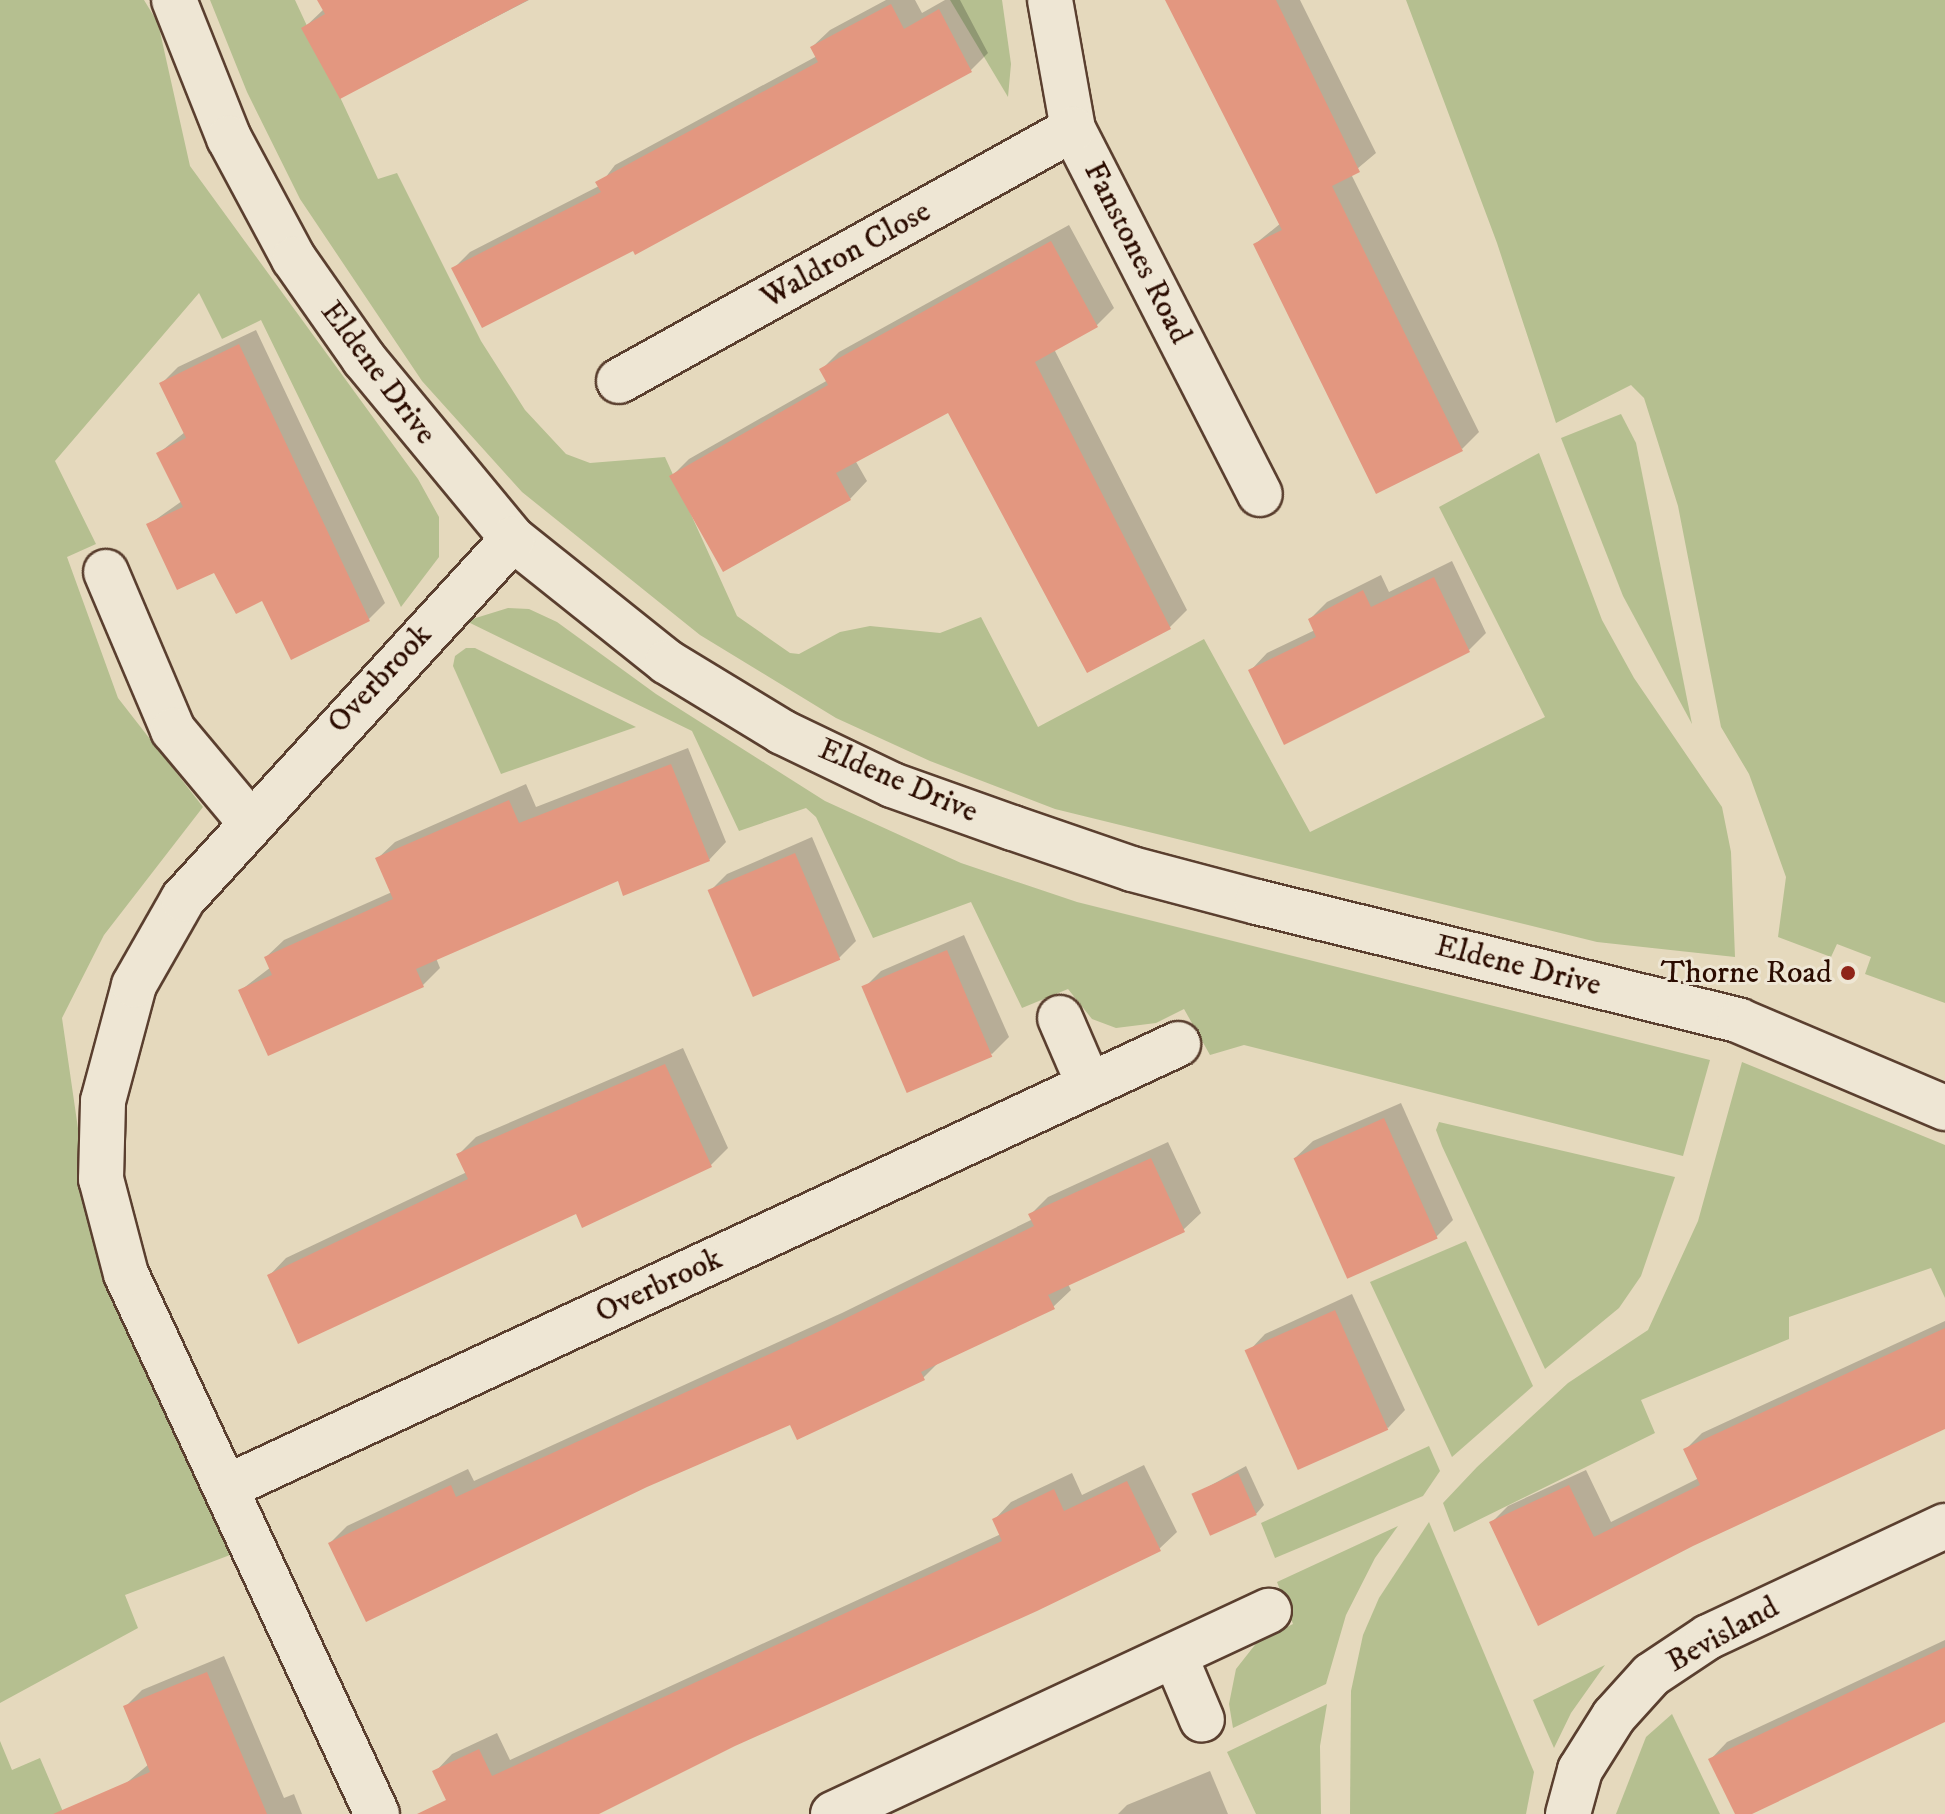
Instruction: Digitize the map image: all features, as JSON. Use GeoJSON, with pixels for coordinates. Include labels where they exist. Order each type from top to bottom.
{"type":"FeatureCollection","features":[{"type":"Feature","properties":{"kind":"street","name":"Eldene Drive"},"geometry":{"type":"LineString","coordinates":[[174,0],[229,138],[294,259],[364,359],[513,539],[667,662],[782,732],[892,785],[1132,869],[1740,1021],[1945,1108]]}},
{"type":"Feature","properties":{"kind":"street","name":"Fanstones Road"},"geometry":{"type":"LineString","coordinates":[[1050,0],[1073,129],[1260,494]]}},
{"type":"Feature","properties":{"kind":"street","name":"Waldron Close"},"geometry":{"type":"LineString","coordinates":[[619,381],[1073,129]]}},
{"type":"Feature","properties":{"kind":"street","name":"Overbrook"},"geometry":{"type":"LineString","coordinates":[[377,1814],[229,1486],[126,1274],[105,1202],[100,1151],[103,1101],[134,985],[183,899],[249,821],[513,539]]}},
{"type":"Feature","properties":{"kind":"street"},"geometry":{"type":"LineString","coordinates":[[106,572],[173,730],[249,821]]}},
{"type":"Feature","properties":{"kind":"street"},"geometry":{"type":"LineString","coordinates":[[1060,1018],[1089,1085]]}},
{"type":"Feature","properties":{"kind":"street","name":"Overbrook"},"geometry":{"type":"LineString","coordinates":[[229,1486],[1178,1044]]}},
{"type":"Feature","properties":{"kind":"street","name":"Bevisland"},"geometry":{"type":"LineString","coordinates":[[1568,1814],[1580,1770],[1614,1716],[1651,1675],[1708,1637],[1945,1526]]}},
{"type":"Feature","properties":{"kind":"street"},"geometry":{"type":"LineString","coordinates":[[833,1814],[1269,1611]]}},
{"type":"Feature","properties":{"kind":"street"},"geometry":{"type":"LineString","coordinates":[[1175,1656],[1202,1720]]}},
{"type":"Feature","properties":{"kind":"green space"},"geometry":{"type":"Polygon","coordinates":[[[0,0],[144,0],[158,23],[190,166],[418,479],[439,517],[439,557],[401,607],[261,320],[222,339],[199,293],[55,461],[96,544],[67,557],[118,698],[203,807],[104,935],[62,1018],[92,1225],[202,1380],[225,1437],[219,1529],[230,1555],[125,1595],[138,1628],[0,1703],[0,0]]]}},
{"type":"Feature","properties":{"kind":"green space"},"geometry":{"type":"Polygon","coordinates":[[[210,0],[295,0],[378,179],[397,173],[481,341],[525,410],[566,454],[590,463],[665,457],[737,616],[790,653],[799,654],[840,632],[870,626],[940,633],[981,617],[1038,727],[1204,639],[1310,832],[1545,717],[1439,507],[1539,453],[1602,620],[1634,678],[1722,807],[1731,852],[1735,957],[1597,942],[1055,809],[930,761],[836,718],[700,635],[522,492],[422,381],[300,199],[247,92],[210,0]]]}},
{"type":"Feature","properties":{"kind":"green space"},"geometry":{"type":"Polygon","coordinates":[[[950,0],[1002,0],[1011,64],[1008,97],[950,0]]]}},
{"type":"Feature","properties":{"kind":"green space"},"geometry":{"type":"Polygon","coordinates":[[[1406,0],[1945,0],[1945,1003],[1865,974],[1871,957],[1837,944],[1831,957],[1778,937],[1786,877],[1749,774],[1721,727],[1678,506],[1644,398],[1631,385],[1556,423],[1497,243],[1406,0]]]}},
{"type":"Feature","properties":{"kind":"green space"},"geometry":{"type":"Polygon","coordinates":[[[1621,414],[1636,443],[1692,724],[1623,596],[1561,438],[1621,414]]]}},
{"type":"Feature","properties":{"kind":"green space"},"geometry":{"type":"Polygon","coordinates":[[[508,608],[529,609],[557,622],[656,694],[825,801],[961,863],[1077,902],[1710,1060],[1683,1156],[1244,1045],[1210,1055],[1184,1009],[1156,1023],[1116,1028],[1092,1019],[1068,989],[1022,1008],[971,902],[873,938],[816,817],[806,808],[739,831],[692,731],[466,621],[508,608]]]}},
{"type":"Feature","properties":{"kind":"green space"},"geometry":{"type":"Polygon","coordinates":[[[466,648],[475,648],[636,727],[501,774],[453,666],[455,656],[466,648]]]}},
{"type":"Feature","properties":{"kind":"green space"},"geometry":{"type":"Polygon","coordinates":[[[1742,1062],[1945,1145],[1945,1298],[1931,1268],[1789,1317],[1789,1339],[1641,1400],[1655,1433],[1454,1532],[1443,1503],[1477,1467],[1568,1383],[1648,1330],[1698,1221],[1742,1062]]]}},
{"type":"Feature","properties":{"kind":"green space"},"geometry":{"type":"Polygon","coordinates":[[[1439,1122],[1675,1177],[1641,1276],[1619,1308],[1545,1369],[1442,1146],[1436,1130],[1439,1122]]]}},
{"type":"Feature","properties":{"kind":"green space"},"geometry":{"type":"Polygon","coordinates":[[[1466,1241],[1533,1386],[1452,1457],[1370,1282],[1466,1241]]]}},
{"type":"Feature","properties":{"kind":"green space"},"geometry":{"type":"Polygon","coordinates":[[[1429,1446],[1440,1471],[1423,1496],[1275,1558],[1261,1523],[1429,1446]]]}},
{"type":"Feature","properties":{"kind":"green space"},"geometry":{"type":"Polygon","coordinates":[[[1429,1522],[1534,1772],[1526,1814],[1350,1814],[1351,1691],[1363,1635],[1379,1598],[1429,1522]]]}},
{"type":"Feature","properties":{"kind":"green space"},"geometry":{"type":"Polygon","coordinates":[[[1398,1526],[1375,1558],[1346,1615],[1326,1684],[1233,1728],[1229,1704],[1236,1669],[1258,1641],[1293,1624],[1277,1582],[1398,1526]]]}},
{"type":"Feature","properties":{"kind":"green space"},"geometry":{"type":"Polygon","coordinates":[[[1605,1665],[1571,1713],[1554,1748],[1533,1700],[1605,1665]]]}},
{"type":"Feature","properties":{"kind":"green space"},"geometry":{"type":"Polygon","coordinates":[[[1327,1704],[1320,1746],[1321,1814],[1256,1814],[1227,1752],[1327,1704]]]}},
{"type":"Feature","properties":{"kind":"green space"},"geometry":{"type":"Polygon","coordinates":[[[1672,1714],[1720,1814],[1616,1814],[1646,1737],[1672,1714]]]}},
{"type":"Feature","properties":{"kind":"green space"},"geometry":{"type":"Polygon","coordinates":[[[0,1741],[12,1770],[40,1758],[64,1814],[0,1814],[0,1741]]]}},
{"type":"Feature","properties":{"kind":"building"},"geometry":{"type":"Polygon","coordinates":[[[317,0],[528,0],[340,99],[301,28],[325,14],[317,0]]]}},
{"type":"Feature","properties":{"kind":"building"},"geometry":{"type":"Polygon","coordinates":[[[1165,0],[1276,0],[1360,172],[1332,186],[1463,451],[1376,494],[1253,244],[1282,230],[1165,0]]]}},
{"type":"Feature","properties":{"kind":"building"},"geometry":{"type":"Polygon","coordinates":[[[891,4],[904,29],[939,9],[972,72],[635,255],[633,251],[482,328],[451,268],[601,192],[595,182],[818,62],[810,47],[891,4]]]}},
{"type":"Feature","properties":{"kind":"building"},"geometry":{"type":"Polygon","coordinates":[[[1051,241],[1098,327],[1035,362],[1171,629],[1087,673],[948,413],[836,473],[851,500],[723,572],[669,476],[828,385],[819,369],[1051,241]]]}},
{"type":"Feature","properties":{"kind":"building"},"geometry":{"type":"Polygon","coordinates":[[[239,344],[370,621],[291,660],[262,601],[236,614],[214,573],[177,590],[146,524],[183,507],[156,453],[186,438],[159,383],[239,344]]]}},
{"type":"Feature","properties":{"kind":"building"},"geometry":{"type":"Polygon","coordinates":[[[1434,577],[1470,652],[1284,745],[1248,670],[1316,637],[1308,619],[1363,590],[1371,607],[1434,577]]]}},
{"type":"Feature","properties":{"kind":"building"},"geometry":{"type":"Polygon","coordinates":[[[671,764],[710,861],[623,896],[618,881],[416,969],[424,987],[268,1056],[238,990],[272,975],[264,957],[393,899],[375,858],[509,800],[519,823],[671,764]]]}},
{"type":"Feature","properties":{"kind":"building"},"geometry":{"type":"Polygon","coordinates":[[[795,853],[840,960],[753,997],[708,890],[795,853]]]}},
{"type":"Feature","properties":{"kind":"building"},"geometry":{"type":"Polygon","coordinates":[[[947,950],[992,1057],[907,1093],[861,986],[947,950]]]}},
{"type":"Feature","properties":{"kind":"building"},"geometry":{"type":"Polygon","coordinates":[[[665,1064],[712,1167],[582,1228],[576,1214],[298,1344],[267,1275],[468,1179],[456,1154],[665,1064]]]}},
{"type":"Feature","properties":{"kind":"building"},"geometry":{"type":"Polygon","coordinates":[[[1384,1118],[1438,1239],[1347,1279],[1294,1158],[1384,1118]]]}},
{"type":"Feature","properties":{"kind":"building"},"geometry":{"type":"Polygon","coordinates":[[[1151,1158],[1185,1232],[1048,1295],[1055,1309],[921,1372],[925,1380],[797,1440],[790,1425],[647,1487],[366,1622],[328,1543],[451,1485],[456,1497],[822,1330],[1034,1226],[1028,1214],[1151,1158]]]}},
{"type":"Feature","properties":{"kind":"building"},"geometry":{"type":"Polygon","coordinates":[[[1335,1310],[1388,1430],[1298,1470],[1245,1350],[1335,1310]]]}},
{"type":"Feature","properties":{"kind":"building"},"geometry":{"type":"Polygon","coordinates":[[[1945,1328],[1945,1429],[1693,1546],[1538,1626],[1489,1522],[1569,1485],[1594,1537],[1700,1485],[1683,1449],[1945,1328]]]}},
{"type":"Feature","properties":{"kind":"building"},"geometry":{"type":"Polygon","coordinates":[[[1238,1473],[1257,1515],[1210,1536],[1191,1494],[1238,1473]]]}},
{"type":"Feature","properties":{"kind":"building"},"geometry":{"type":"Polygon","coordinates":[[[1127,1481],[1161,1551],[1037,1611],[735,1746],[599,1814],[417,1814],[446,1800],[432,1771],[479,1749],[492,1776],[1002,1541],[992,1519],[1054,1489],[1064,1511],[1127,1481]]]}},
{"type":"Feature","properties":{"kind":"building"},"geometry":{"type":"Polygon","coordinates":[[[1945,1647],[1945,1722],[1752,1814],[1735,1814],[1708,1759],[1945,1647]]]}},
{"type":"Feature","properties":{"kind":"building"},"geometry":{"type":"Polygon","coordinates":[[[207,1672],[267,1814],[53,1814],[150,1772],[123,1706],[207,1672]]]}},
{"type":"Feature","properties":{"kind":"place","name":"Thorne Road"},"geometry":{"type":"Point","coordinates":[1848,973]}}]}
